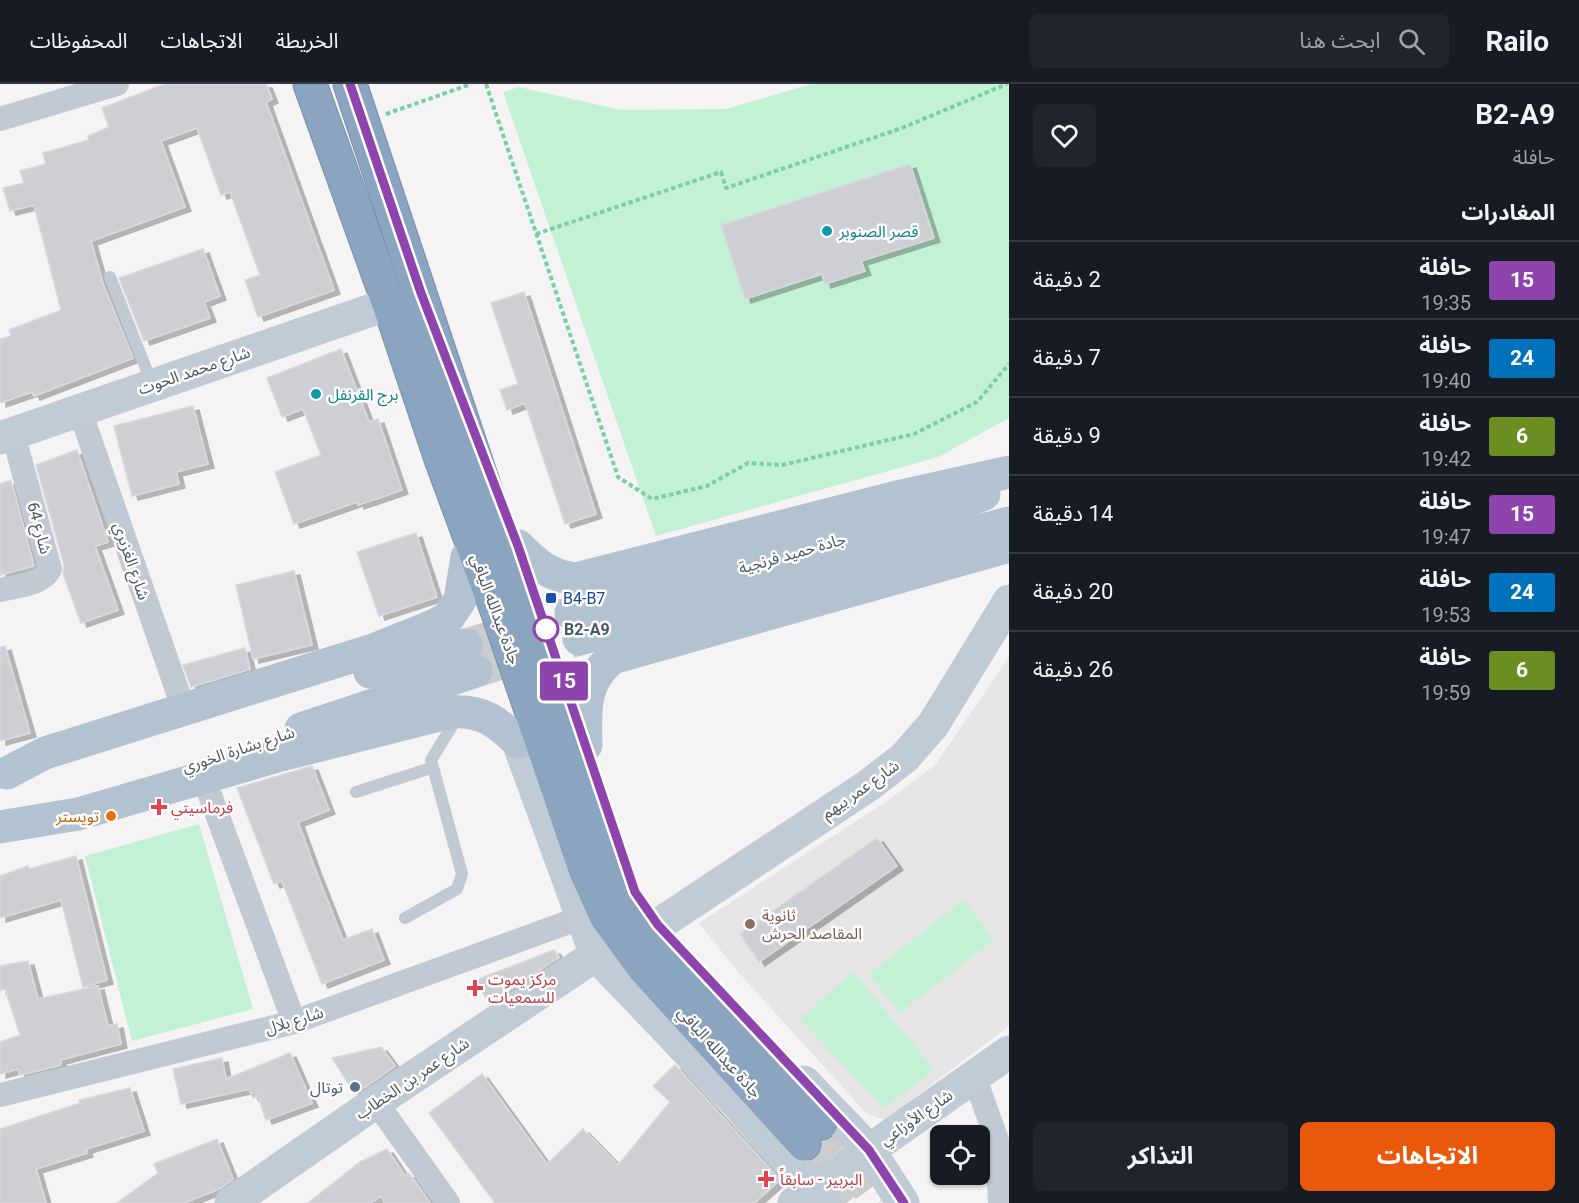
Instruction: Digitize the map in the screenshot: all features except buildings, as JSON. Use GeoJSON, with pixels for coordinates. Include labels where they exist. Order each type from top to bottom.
{"type":"FeatureCollection","features":[{"type":"Feature","properties":{"kind":"highway","name":"جادة عبدالله اليافي"},"geometry":{"type":"LineString","coordinates":[[310,84],[389,304],[441,459],[499,616],[585,869],[606,916],[644,968],[811,1135]]}},
{"type":"Feature","properties":{"kind":"highway","name":"جادة عبدالله اليافي"},"geometry":{"type":"LineString","coordinates":[[350,84],[616,881],[637,918],[811,1135]]}},
{"type":"Feature","properties":{"kind":"highway"},"geometry":{"type":"LineString","coordinates":[[421,293],[518,546],[586,745]]}},
{"type":"Feature","properties":{"kind":"highway"},"geometry":{"type":"LineString","coordinates":[[441,459],[518,742]]}},
{"type":"Feature","properties":{"kind":"main road"},"geometry":{"type":"LineString","coordinates":[[518,546],[544,570],[562,577],[576,579],[901,496],[1009,472]]}},
{"type":"Feature","properties":{"kind":"main road","name":"جادة حميد فرنجية"},"geometry":{"type":"LineString","coordinates":[[1009,480],[958,506],[575,626],[1009,523]]}},
{"type":"Feature","properties":{"kind":"main road"},"geometry":{"type":"LineString","coordinates":[[586,745],[588,690],[600,668],[612,658],[1009,546]]}},
{"type":"Feature","properties":{"kind":"main road"},"geometry":{"type":"LineString","coordinates":[[3,774],[45,753],[373,650],[433,626],[448,618],[460,600],[467,557]]}},
{"type":"Feature","properties":{"kind":"main road","name":"شارع بشارة الخوري"},"geometry":{"type":"LineString","coordinates":[[0,827],[471,658],[3,774]]}},
{"type":"Feature","properties":{"kind":"main road"},"geometry":{"type":"LineString","coordinates":[[0,827],[78,814],[292,752],[461,711],[487,716],[518,742]]}},
{"type":"Feature","properties":{"kind":"street"},"geometry":{"type":"LineString","coordinates":[[0,119],[117,84]]}},
{"type":"Feature","properties":{"kind":"street","name":"شارع محمد الحوت"},"geometry":{"type":"LineString","coordinates":[[6,436],[389,304]]}},
{"type":"Feature","properties":{"kind":"street","name":"شارع الغزيري"},"geometry":{"type":"LineString","coordinates":[[80,411],[184,710]]}},
{"type":"Feature","properties":{"kind":"street","name":"شارع 64"},"geometry":{"type":"LineString","coordinates":[[0,590],[34,581],[47,575],[50,569],[6,436]]}},
{"type":"Feature","properties":{"kind":"street","name":"شارع عمر بيهم"},"geometry":{"type":"LineString","coordinates":[[658,925],[868,785],[904,758],[933,725],[1009,601]]}},
{"type":"Feature","properties":{"kind":"street","name":"جادة عبدالله اليافي"},"geometry":{"type":"LineString","coordinates":[[518,742],[580,918],[596,955],[811,1135],[869,1150],[903,1203]]}},
{"type":"Feature","properties":{"kind":"street","name":"جادة عبدالله اليافي"},"geometry":{"type":"LineString","coordinates":[[586,745],[635,892],[811,1135],[811,1199]]}},
{"type":"Feature","properties":{"kind":"street"},"geometry":{"type":"LineString","coordinates":[[204,779],[294,1022]]}},
{"type":"Feature","properties":{"kind":"street","name":"شارع بلال"},"geometry":{"type":"LineString","coordinates":[[0,1095],[294,1022],[580,918]]}},
{"type":"Feature","properties":{"kind":"street","name":"شارع عمر بن الخطاب"},"geometry":{"type":"LineString","coordinates":[[231,1203],[376,1102],[596,955]]}},
{"type":"Feature","properties":{"kind":"street","name":"شارع الأوزاعي"},"geometry":{"type":"LineString","coordinates":[[811,1199],[869,1150],[1009,1052]]}},
{"type":"Feature","properties":{"kind":"street"},"geometry":{"type":"LineString","coordinates":[[974,1076],[997,1140],[1000,1203]]}},
{"type":"Feature","properties":{"kind":"street"},"geometry":{"type":"LineString","coordinates":[[376,1102],[448,1203]]}},
{"type":"Feature","properties":{"kind":"lane"},"geometry":{"type":"LineString","coordinates":[[110,277],[152,384]]}},
{"type":"Feature","properties":{"kind":"lane"},"geometry":{"type":"LineString","coordinates":[[405,918],[458,890],[461,884],[462,874],[431,768],[434,752],[461,711]]}},
{"type":"Feature","properties":{"kind":"lane"},"geometry":{"type":"LineString","coordinates":[[356,792],[431,768]]}},
{"type":"Feature","properties":{"kind":"path"},"geometry":{"type":"LineString","coordinates":[[363,122],[471,84]]}},
{"type":"Feature","properties":{"kind":"path"},"geometry":{"type":"LineString","coordinates":[[486,84],[618,477],[652,499],[706,486],[747,463],[782,465],[914,434],[977,402],[1009,364]]}},
{"type":"Feature","properties":{"kind":"path"},"geometry":{"type":"LineString","coordinates":[[536,234],[721,172],[726,188],[902,128],[1007,84]]}},
{"type":"Feature","properties":{"kind":"shaded area"},"geometry":{"type":"Polygon","coordinates":[[[1009,657],[1009,1026],[885,1120],[867,1114],[739,973],[699,923],[887,801],[935,765],[1009,657]]]}},
{"type":"Feature","properties":{"kind":"green space"},"geometry":{"type":"Polygon","coordinates":[[[812,84],[1009,84],[1009,418],[938,457],[656,536],[503,92],[519,87],[621,110],[726,109],[812,84]]]}},
{"type":"Feature","properties":{"kind":"green space"},"geometry":{"type":"Polygon","coordinates":[[[199,824],[253,1009],[132,1041],[85,856],[199,824]]]}},
{"type":"Feature","properties":{"kind":"green space"},"geometry":{"type":"Polygon","coordinates":[[[963,900],[994,940],[900,1013],[869,974],[963,900]]]}},
{"type":"Feature","properties":{"kind":"green space"},"geometry":{"type":"Polygon","coordinates":[[[853,971],[934,1070],[884,1108],[800,1019],[853,971]]]}},
{"type":"Feature","properties":{"kind":"tunnel"},"geometry":{"type":"LineString","coordinates":[[466,645],[571,613]]}},
{"type":"Feature","properties":{"kind":"tunnel"},"geometry":{"type":"LineString","coordinates":[[476,671],[579,639]]}},
{"type":"Feature","properties":{"kind":"tunnel"},"geometry":{"type":"LineString","coordinates":[[821,1123],[879,1203]]}},
{"type":"Feature","properties":{"kind":"tunnel"},"geometry":{"type":"LineString","coordinates":[[804,1144],[846,1203]]}},
{"type":"Feature","properties":{"kind":"bus line","name":"15"},"geometry":{"type":"LineString","coordinates":[[350,84],[421,293],[518,546],[635,892],[658,925],[869,1150],[904,1203]]}},
{"type":"Feature","properties":{"kind":"place","name":"قصر الصنوبر"},"geometry":{"type":"Point","coordinates":[827,231]}},
{"type":"Feature","properties":{"kind":"place","name":"برج القرنفل"},"geometry":{"type":"Point","coordinates":[316,394]}},
{"type":"Feature","properties":{"kind":"place","name":"B4-B7"},"geometry":{"type":"Point","coordinates":[551,598]}},
{"type":"Feature","properties":{"kind":"place","name":"B2-A9"},"geometry":{"type":"Point","coordinates":[546,629]}},
{"type":"Feature","properties":{"kind":"place","name":"فرماسيتي"},"geometry":{"type":"Point","coordinates":[159,807]}},
{"type":"Feature","properties":{"kind":"place","name":"تويستر"},"geometry":{"type":"Point","coordinates":[111,816]}},
{"type":"Feature","properties":{"kind":"place","name":"ثانوية المقاصد الحرش"},"geometry":{"type":"Point","coordinates":[750,924]}},
{"type":"Feature","properties":{"kind":"place","name":"مركز يموت للسمعيات"},"geometry":{"type":"Point","coordinates":[475,988]}},
{"type":"Feature","properties":{"kind":"place","name":"توتال"},"geometry":{"type":"Point","coordinates":[355,1087]}},
{"type":"Feature","properties":{"kind":"place","name":"البربير - سابقاً"},"geometry":{"type":"Point","coordinates":[766,1179]}}]}
